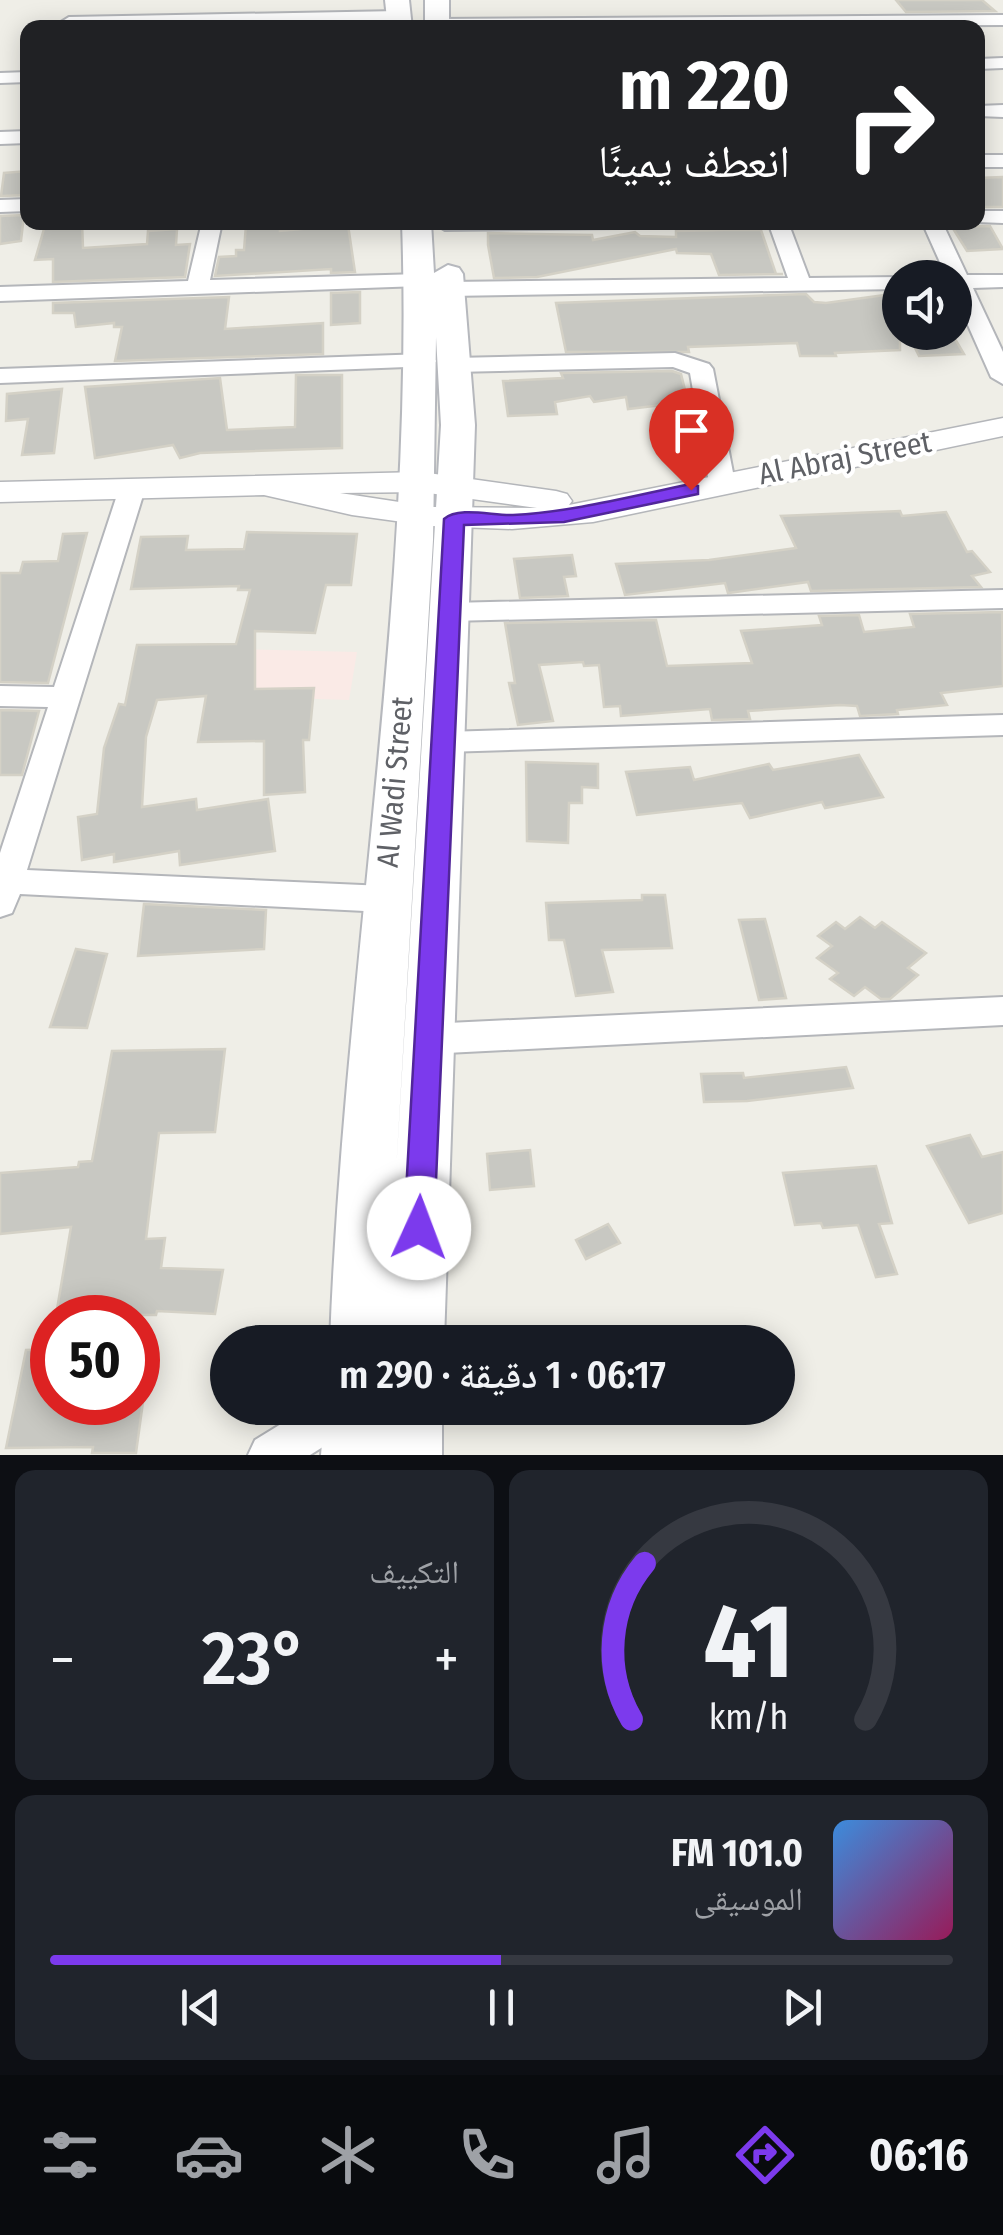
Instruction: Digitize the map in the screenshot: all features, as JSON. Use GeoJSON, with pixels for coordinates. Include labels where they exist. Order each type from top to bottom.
{"type":"FeatureCollection","features":[{"type":"Feature","properties":{"kind":"main road","name":"Al Wadi Street"},"geometry":{"type":"LineString","coordinates":[[360,1325],[385,899],[437,501],[439,363],[435,230]]}},
{"type":"Feature","properties":{"kind":"main road","name":"Al Wadi Street"},"geometry":{"type":"LineString","coordinates":[[416,1325],[450,612],[437,501]]}},
{"type":"Feature","properties":{"kind":"main road"},"geometry":{"type":"LineString","coordinates":[[352,1455],[354,1425]]}},
{"type":"Feature","properties":{"kind":"main road"},"geometry":{"type":"LineString","coordinates":[[410,1455],[411,1425]]}},
{"type":"Feature","properties":{"kind":"street"},"geometry":{"type":"LineString","coordinates":[[240,0],[237,20],[399,14]]}},
{"type":"Feature","properties":{"kind":"street"},"geometry":{"type":"LineString","coordinates":[[437,17],[512,20]]}},
{"type":"Feature","properties":{"kind":"street"},"geometry":{"type":"LineString","coordinates":[[198,287],[210,230]]}},
{"type":"Feature","properties":{"kind":"street"},"geometry":{"type":"LineString","coordinates":[[781,230],[801,284]]}},
{"type":"Feature","properties":{"kind":"street"},"geometry":{"type":"LineString","coordinates":[[935,230],[948,260]]}},
{"type":"Feature","properties":{"kind":"street"},"geometry":{"type":"LineString","coordinates":[[972,282],[1003,281]]}},
{"type":"Feature","properties":{"kind":"street"},"geometry":{"type":"LineString","coordinates":[[0,294],[198,287],[882,283]]}},
{"type":"Feature","properties":{"kind":"street"},"geometry":{"type":"LineString","coordinates":[[972,313],[1003,377]]}},
{"type":"Feature","properties":{"kind":"street"},"geometry":{"type":"LineString","coordinates":[[0,376],[675,360],[701,369],[722,482]]}},
{"type":"Feature","properties":{"kind":"street","name":"Al Abraj Street"},"geometry":{"type":"LineString","coordinates":[[0,492],[273,488],[437,501],[538,519],[1003,427]]}},
{"type":"Feature","properties":{"kind":"street"},"geometry":{"type":"LineString","coordinates":[[132,488],[2,889],[385,899]]}},
{"type":"Feature","properties":{"kind":"street"},"geometry":{"type":"LineString","coordinates":[[450,612],[1003,598]]}},
{"type":"Feature","properties":{"kind":"street"},"geometry":{"type":"LineString","coordinates":[[0,696],[66,696]]}},
{"type":"Feature","properties":{"kind":"street"},"geometry":{"type":"LineString","coordinates":[[445,742],[1003,725]]}},
{"type":"Feature","properties":{"kind":"street"},"geometry":{"type":"LineString","coordinates":[[427,1039],[1003,1011]]}},
{"type":"Feature","properties":{"kind":"street"},"geometry":{"type":"LineString","coordinates":[[270,1455],[319,1425]]}},
{"type":"Feature","properties":{"kind":"shaded area"},"geometry":{"type":"Polygon","coordinates":[[[235,649],[357,652],[349,700],[223,696],[235,649]]]}},
{"type":"Feature","properties":{"kind":"building"},"geometry":{"type":"Polygon","coordinates":[[[896,0],[982,0],[995,11],[906,12],[896,0]]]}},
{"type":"Feature","properties":{"kind":"building"},"geometry":{"type":"Polygon","coordinates":[[[20,172],[20,195],[1,196],[4,173],[20,172]]]}},
{"type":"Feature","properties":{"kind":"building"},"geometry":{"type":"Polygon","coordinates":[[[1003,177],[1003,207],[985,207],[985,178],[1003,177]]]}},
{"type":"Feature","properties":{"kind":"building"},"geometry":{"type":"Polygon","coordinates":[[[20,215],[21,241],[0,244],[0,216],[20,215]]]}},
{"type":"Feature","properties":{"kind":"building"},"geometry":{"type":"Polygon","coordinates":[[[985,226],[990,226],[1003,249],[967,251],[954,230],[985,230],[985,226]]]}},
{"type":"Feature","properties":{"kind":"building"},"geometry":{"type":"Polygon","coordinates":[[[44,230],[82,230],[83,248],[147,244],[148,231],[162,230],[177,230],[176,245],[190,244],[185,277],[53,282],[53,259],[35,260],[44,230]]]}},
{"type":"Feature","properties":{"kind":"building"},"geometry":{"type":"Polygon","coordinates":[[[246,230],[349,230],[355,272],[331,273],[331,269],[215,276],[219,257],[236,256],[236,250],[244,250],[246,230]]]}},
{"type":"Feature","properties":{"kind":"building"},"geometry":{"type":"Polygon","coordinates":[[[761,230],[776,274],[783,274],[719,275],[711,254],[677,253],[676,249],[537,277],[494,278],[488,245],[488,233],[592,235],[593,240],[635,232],[640,236],[676,237],[676,231],[761,230]]]}},
{"type":"Feature","properties":{"kind":"building"},"geometry":{"type":"Polygon","coordinates":[[[360,292],[360,323],[331,325],[331,293],[360,292]]]}},
{"type":"Feature","properties":{"kind":"building"},"geometry":{"type":"Polygon","coordinates":[[[806,294],[814,302],[882,295],[882,350],[900,350],[800,356],[797,343],[688,347],[689,352],[566,352],[556,303],[806,294]]]}},
{"type":"Feature","properties":{"kind":"building"},"geometry":{"type":"Polygon","coordinates":[[[229,297],[225,329],[323,323],[323,354],[115,361],[122,327],[114,327],[114,323],[76,327],[74,313],[53,313],[53,303],[229,297]]]}},
{"type":"Feature","properties":{"kind":"building"},"geometry":{"type":"Polygon","coordinates":[[[916,350],[962,350],[964,354],[919,356],[916,350]]]}},
{"type":"Feature","properties":{"kind":"building"},"geometry":{"type":"Polygon","coordinates":[[[561,373],[681,374],[688,402],[628,409],[626,397],[594,402],[590,396],[555,402],[557,414],[508,416],[503,381],[563,378],[561,373]]]}},
{"type":"Feature","properties":{"kind":"building"},"geometry":{"type":"Polygon","coordinates":[[[296,375],[342,375],[342,448],[200,453],[180,458],[173,445],[95,458],[85,387],[220,378],[227,430],[295,427],[296,375]]]}},
{"type":"Feature","properties":{"kind":"building"},"geometry":{"type":"Polygon","coordinates":[[[62,389],[54,453],[22,455],[28,419],[6,421],[7,394],[62,389]]]}},
{"type":"Feature","properties":{"kind":"building"},"geometry":{"type":"Polygon","coordinates":[[[900,511],[902,516],[946,512],[967,552],[972,551],[990,572],[972,576],[981,587],[811,591],[808,582],[728,593],[725,583],[625,595],[616,564],[709,560],[796,548],[781,516],[900,511]]]}},
{"type":"Feature","properties":{"kind":"building"},"geometry":{"type":"Polygon","coordinates":[[[247,532],[357,534],[351,585],[326,585],[315,633],[255,631],[255,689],[314,688],[309,740],[303,740],[305,792],[264,795],[264,741],[198,742],[206,696],[157,700],[146,737],[142,807],[196,799],[197,810],[268,799],[275,851],[180,865],[179,851],[114,862],[114,854],[82,860],[78,817],[97,814],[104,748],[119,704],[125,705],[137,645],[236,644],[250,590],[238,590],[239,586],[131,589],[141,537],[188,536],[186,550],[244,549],[247,532]]]}},
{"type":"Feature","properties":{"kind":"building"},"geometry":{"type":"Polygon","coordinates":[[[87,533],[48,683],[0,682],[0,573],[20,573],[23,562],[58,561],[63,534],[87,533]]]}},
{"type":"Feature","properties":{"kind":"building"},"geometry":{"type":"Polygon","coordinates":[[[572,555],[576,576],[564,577],[568,596],[520,598],[514,559],[572,555]]]}},
{"type":"Feature","properties":{"kind":"building"},"geometry":{"type":"Polygon","coordinates":[[[1002,612],[1003,686],[941,693],[947,705],[897,710],[898,714],[860,716],[857,706],[840,705],[748,711],[750,719],[712,720],[710,709],[621,716],[620,706],[604,707],[599,665],[584,666],[583,662],[539,665],[553,721],[518,725],[509,683],[515,683],[505,623],[656,620],[667,666],[752,663],[741,631],[822,625],[819,616],[859,615],[864,632],[914,627],[910,614],[1002,612]]]}},
{"type":"Feature","properties":{"kind":"building"},"geometry":{"type":"Polygon","coordinates":[[[0,710],[39,711],[22,775],[0,775],[0,710]]]}},
{"type":"Feature","properties":{"kind":"building"},"geometry":{"type":"Polygon","coordinates":[[[859,755],[883,797],[825,808],[822,802],[750,818],[742,803],[637,815],[626,772],[690,767],[694,780],[769,764],[773,770],[859,755]]]}},
{"type":"Feature","properties":{"kind":"building"},"geometry":{"type":"Polygon","coordinates":[[[526,762],[598,764],[598,788],[582,787],[582,803],[569,803],[568,843],[527,841],[526,762]]]}},
{"type":"Feature","properties":{"kind":"building"},"geometry":{"type":"Polygon","coordinates":[[[642,895],[665,895],[672,948],[602,950],[613,992],[576,996],[564,940],[549,940],[546,903],[642,900],[642,895]]]}},
{"type":"Feature","properties":{"kind":"building"},"geometry":{"type":"Polygon","coordinates":[[[144,904],[266,910],[264,949],[138,956],[144,904]]]}},
{"type":"Feature","properties":{"kind":"building"},"geometry":{"type":"Polygon","coordinates":[[[860,917],[875,928],[882,922],[926,953],[908,968],[918,975],[890,999],[881,999],[865,987],[854,996],[830,979],[838,973],[817,958],[832,946],[818,936],[836,922],[845,929],[860,917]]]}},
{"type":"Feature","properties":{"kind":"building"},"geometry":{"type":"Polygon","coordinates":[[[765,919],[786,998],[759,1000],[739,920],[765,919]]]}},
{"type":"Feature","properties":{"kind":"building"},"geometry":{"type":"Polygon","coordinates":[[[76,949],[107,954],[87,1028],[50,1027],[76,949]]]}},
{"type":"Feature","properties":{"kind":"building"},"geometry":{"type":"Polygon","coordinates":[[[225,1049],[215,1132],[159,1133],[146,1239],[165,1238],[161,1268],[223,1270],[215,1314],[160,1311],[160,1295],[59,1295],[71,1227],[0,1234],[0,1173],[78,1167],[79,1162],[92,1161],[112,1051],[225,1049]]]}},
{"type":"Feature","properties":{"kind":"building"},"geometry":{"type":"Polygon","coordinates":[[[846,1067],[853,1088],[747,1101],[704,1102],[701,1074],[743,1073],[744,1078],[846,1067]]]}},
{"type":"Feature","properties":{"kind":"building"},"geometry":{"type":"Polygon","coordinates":[[[970,1135],[982,1157],[1003,1152],[1003,1213],[969,1223],[927,1146],[970,1135]]]}},
{"type":"Feature","properties":{"kind":"building"},"geometry":{"type":"Polygon","coordinates":[[[530,1150],[534,1186],[490,1190],[487,1154],[530,1150]]]}},
{"type":"Feature","properties":{"kind":"building"},"geometry":{"type":"Polygon","coordinates":[[[876,1166],[892,1223],[879,1224],[897,1274],[876,1277],[858,1225],[795,1225],[783,1173],[876,1166]]]}},
{"type":"Feature","properties":{"kind":"building"},"geometry":{"type":"Polygon","coordinates":[[[608,1224],[620,1243],[586,1259],[576,1240],[608,1224]]]}},
{"type":"Feature","properties":{"kind":"building"},"geometry":{"type":"Polygon","coordinates":[[[26,1350],[30,1350],[30,1425],[140,1425],[136,1453],[92,1453],[93,1447],[6,1448],[26,1350]]]}},
{"type":"Feature","properties":{"kind":"route"},"geometry":{"type":"LineString","coordinates":[[419,1228],[454,519],[510,521],[564,516],[691,490]]}}]}
